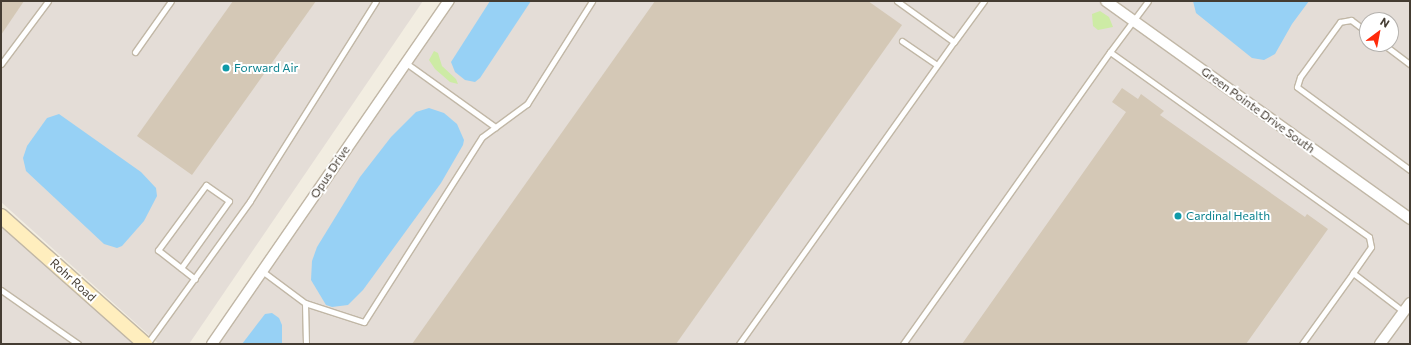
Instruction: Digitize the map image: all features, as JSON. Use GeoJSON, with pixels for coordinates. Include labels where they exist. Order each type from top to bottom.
{"type":"FeatureCollection","features":[{"type":"Feature","properties":{"kind":"street","name":"Opus Drive"},"geometry":{"type":"LineString","coordinates":[[212,344],[405,62],[449,1]]}},
{"type":"Feature","properties":{"kind":"street","name":"Green Pointe Drive South"},"geometry":{"type":"LineString","coordinates":[[1106,1],[1410,219]]}},
{"type":"Feature","properties":{"kind":"street","name":"Rohr Road"},"geometry":{"type":"LineString","coordinates":[[1,216],[146,344]]}},
{"type":"Feature","properties":{"kind":"street"},"geometry":{"type":"LineString","coordinates":[[1380,344],[1410,303]]}},
{"type":"Feature","properties":{"kind":"lane"},"geometry":{"type":"LineString","coordinates":[[1,64],[48,1]]}},
{"type":"Feature","properties":{"kind":"lane"},"geometry":{"type":"LineString","coordinates":[[136,52],[171,1]]}},
{"type":"Feature","properties":{"kind":"lane"},"geometry":{"type":"LineString","coordinates":[[146,344],[195,279],[250,201],[376,1]]}},
{"type":"Feature","properties":{"kind":"lane"},"geometry":{"type":"LineString","coordinates":[[262,271],[305,303],[364,322],[482,137],[527,104],[592,1]]}},
{"type":"Feature","properties":{"kind":"lane"},"geometry":{"type":"LineString","coordinates":[[897,1],[954,42]]}},
{"type":"Feature","properties":{"kind":"lane"},"geometry":{"type":"LineString","coordinates":[[739,344],[984,1]]}},
{"type":"Feature","properties":{"kind":"lane"},"geometry":{"type":"LineString","coordinates":[[903,344],[1132,20],[1148,1]]}},
{"type":"Feature","properties":{"kind":"lane"},"geometry":{"type":"LineString","coordinates":[[1359,26],[1351,20],[1340,22],[1300,77],[1297,88],[1410,170]]}},
{"type":"Feature","properties":{"kind":"lane"},"geometry":{"type":"LineString","coordinates":[[902,41],[937,66]]}},
{"type":"Feature","properties":{"kind":"lane"},"geometry":{"type":"LineString","coordinates":[[1110,52],[1369,237],[1372,247],[1302,344]]}},
{"type":"Feature","properties":{"kind":"lane"},"geometry":{"type":"LineString","coordinates":[[1394,52],[1410,64]]}},
{"type":"Feature","properties":{"kind":"lane"},"geometry":{"type":"LineString","coordinates":[[405,62],[495,127]]}},
{"type":"Feature","properties":{"kind":"lane"},"geometry":{"type":"LineString","coordinates":[[181,268],[228,201],[206,185],[158,250],[195,279]]}},
{"type":"Feature","properties":{"kind":"lane"},"geometry":{"type":"LineString","coordinates":[[1353,273],[1404,312]]}},
{"type":"Feature","properties":{"kind":"lane"},"geometry":{"type":"LineString","coordinates":[[1,290],[78,344]]}},
{"type":"Feature","properties":{"kind":"lane"},"geometry":{"type":"LineString","coordinates":[[305,303],[306,344]]}},
{"type":"Feature","properties":{"kind":"shaded area"},"geometry":{"type":"Polygon","coordinates":[[[1,1],[423,1],[189,344],[159,344],[1,202],[1,1]]]}},
{"type":"Feature","properties":{"kind":"shaded area"},"geometry":{"type":"Polygon","coordinates":[[[449,1],[1410,1],[1410,344],[212,344],[449,1]]]}},
{"type":"Feature","properties":{"kind":"shaded area"},"geometry":{"type":"Polygon","coordinates":[[[1,216],[145,344],[1,344],[1,216]]]}},
{"type":"Feature","properties":{"kind":"green space"},"geometry":{"type":"Polygon","coordinates":[[[1100,11],[1109,17],[1113,27],[1098,30],[1093,26],[1092,14],[1100,11]]]}},
{"type":"Feature","properties":{"kind":"green space"},"geometry":{"type":"Polygon","coordinates":[[[434,51],[438,53],[442,66],[456,79],[458,84],[450,82],[435,69],[429,60],[434,51]]]}},
{"type":"Feature","properties":{"kind":"water"},"geometry":{"type":"Polygon","coordinates":[[[490,1],[531,1],[480,78],[475,82],[465,80],[455,72],[451,62],[490,1]]]}},
{"type":"Feature","properties":{"kind":"water"},"geometry":{"type":"Polygon","coordinates":[[[1193,1],[1309,1],[1292,24],[1275,54],[1264,60],[1252,58],[1196,13],[1193,1]]]}},
{"type":"Feature","properties":{"kind":"water"},"geometry":{"type":"Polygon","coordinates":[[[429,108],[444,113],[457,124],[464,140],[463,145],[441,183],[363,290],[348,305],[332,307],[326,305],[311,280],[312,261],[317,247],[360,177],[391,137],[416,112],[429,108]]]}},
{"type":"Feature","properties":{"kind":"water"},"geometry":{"type":"Polygon","coordinates":[[[59,114],[141,172],[156,188],[157,196],[144,221],[122,246],[117,248],[104,244],[26,171],[23,158],[27,146],[47,118],[59,114]]]}},
{"type":"Feature","properties":{"kind":"water"},"geometry":{"type":"Polygon","coordinates":[[[272,313],[279,318],[282,325],[282,344],[242,344],[265,314],[272,313]]]}},
{"type":"Feature","properties":{"kind":"building"},"geometry":{"type":"Polygon","coordinates":[[[1,1],[24,1],[1,35],[1,1]]]}},
{"type":"Feature","properties":{"kind":"building","name":"Forward Air"},"geometry":{"type":"Polygon","coordinates":[[[233,1],[316,1],[192,175],[137,136],[233,1]]]}},
{"type":"Feature","properties":{"kind":"building"},"geometry":{"type":"Polygon","coordinates":[[[655,1],[868,1],[902,25],[676,344],[412,344],[655,1]]]}},
{"type":"Feature","properties":{"kind":"building","name":"Cardinal Health"},"geometry":{"type":"Polygon","coordinates":[[[1122,88],[1138,99],[1141,94],[1164,111],[1160,115],[1305,217],[1307,214],[1328,229],[1246,344],[962,344],[1126,112],[1112,102],[1122,88]]]}},
{"type":"Feature","properties":{"kind":"place","name":"Forward Air"},"geometry":{"type":"Point","coordinates":[226,68]}},
{"type":"Feature","properties":{"kind":"place","name":"Cardinal Health"},"geometry":{"type":"Point","coordinates":[1178,216]}}]}
